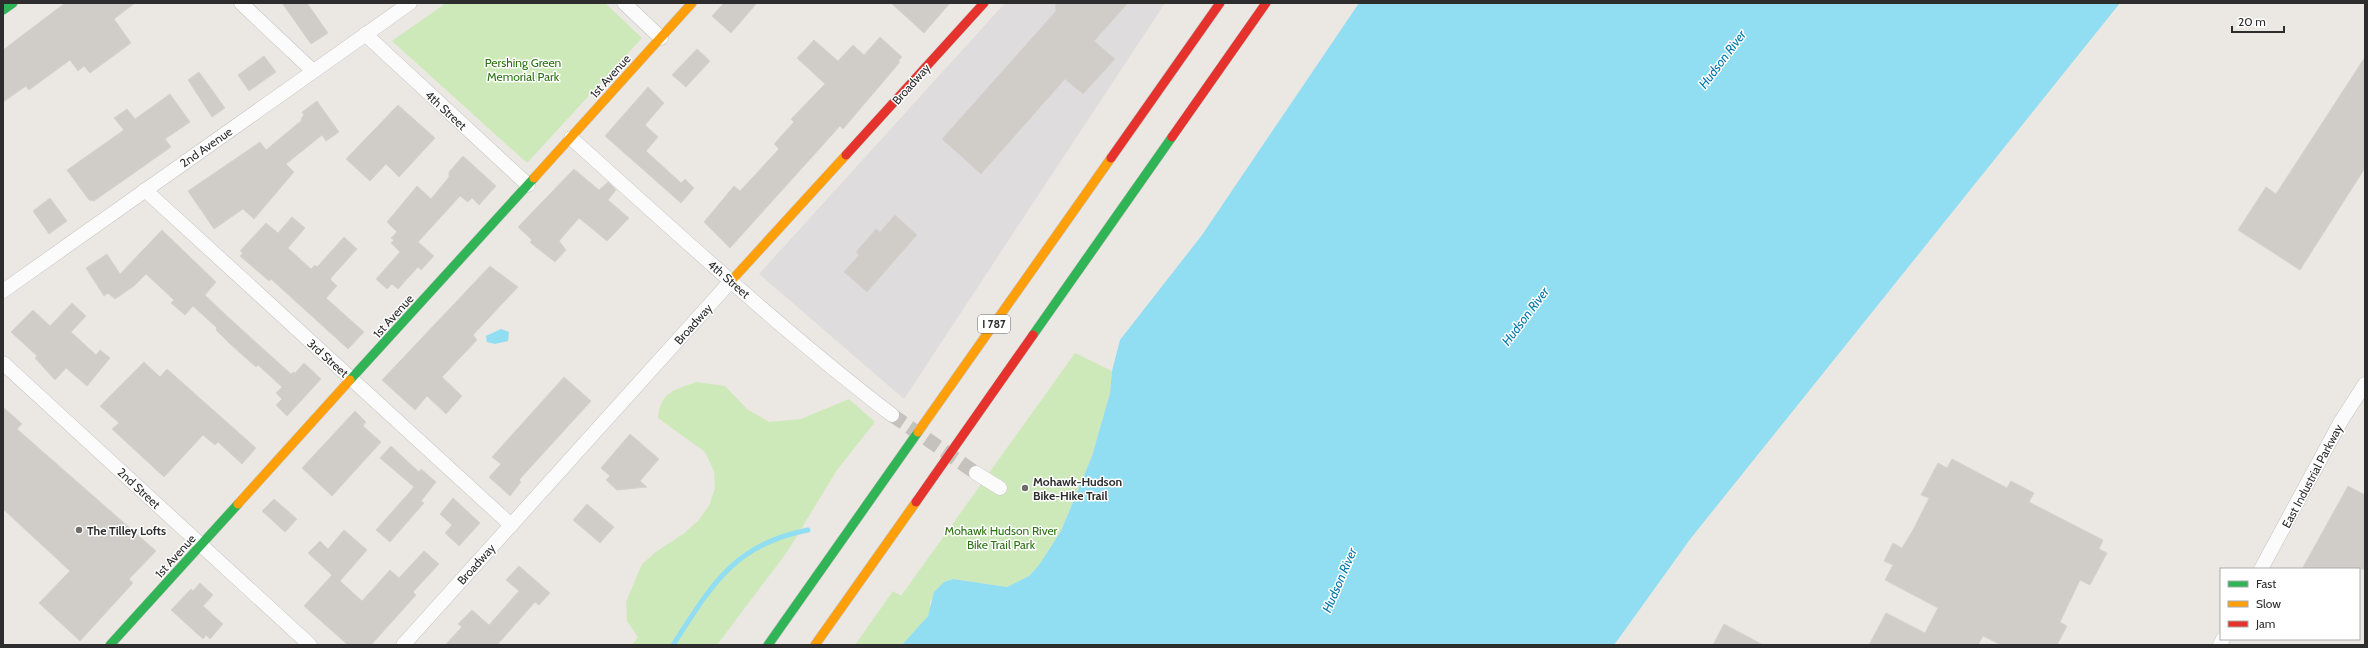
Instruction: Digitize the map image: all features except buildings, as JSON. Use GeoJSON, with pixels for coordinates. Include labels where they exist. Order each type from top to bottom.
{"type":"FeatureCollection","features":[{"type":"Feature","properties":{"kind":"main road"},"geometry":{"type":"LineString","coordinates":[[3,10],[13,3]]}},
{"type":"Feature","properties":{"kind":"main road","name":"1st Avenue"},"geometry":{"type":"LineString","coordinates":[[110,645],[692,3]]}},
{"type":"Feature","properties":{"kind":"main road","name":"Broadway"},"geometry":{"type":"LineString","coordinates":[[731,281],[984,3]]}},
{"type":"Feature","properties":{"kind":"main road","name":"I 787"},"geometry":{"type":"LineString","coordinates":[[768,645],[1220,3]]}},
{"type":"Feature","properties":{"kind":"main road"},"geometry":{"type":"LineString","coordinates":[[815,645],[1266,3]]}},
{"type":"Feature","properties":{"kind":"street"},"geometry":{"type":"LineString","coordinates":[[241,3],[313,71]]}},
{"type":"Feature","properties":{"kind":"street","name":"2nd Avenue"},"geometry":{"type":"LineString","coordinates":[[3,291],[410,3]]}},
{"type":"Feature","properties":{"kind":"street"},"geometry":{"type":"LineString","coordinates":[[624,3],[661,38]]}},
{"type":"Feature","properties":{"kind":"street","name":"4th Street"},"geometry":{"type":"LineString","coordinates":[[365,34],[528,185]]}},
{"type":"Feature","properties":{"kind":"street","name":"4th Street"},"geometry":{"type":"LineString","coordinates":[[570,138],[731,281],[846,380],[892,415]]}},
{"type":"Feature","properties":{"kind":"street","name":"3rd Street"},"geometry":{"type":"LineString","coordinates":[[145,190],[511,526]]}},
{"type":"Feature","properties":{"kind":"street","name":"Broadway"},"geometry":{"type":"LineString","coordinates":[[403,645],[731,281]]}},
{"type":"Feature","properties":{"kind":"street","name":"2nd Street"},"geometry":{"type":"LineString","coordinates":[[3,363],[310,645]]}},
{"type":"Feature","properties":{"kind":"street","name":"East Industrial Parkway"},"geometry":{"type":"LineString","coordinates":[[2262,568],[2341,421],[2365,384]]}},
{"type":"Feature","properties":{"kind":"street"},"geometry":{"type":"LineString","coordinates":[[976,473],[1000,488]]}},
{"type":"Feature","properties":{"kind":"shaded area"},"geometry":{"type":"Polygon","coordinates":[[[1005,3],[1165,3],[904,399],[759,274],[1005,3]]]}},
{"type":"Feature","properties":{"kind":"green space","name":"Pershing Green Memorial Park"},"geometry":{"type":"Polygon","coordinates":[[[446,3],[605,3],[642,38],[527,163],[392,41],[446,3]]]}},
{"type":"Feature","properties":{"kind":"green space","name":"Mohawk Hudson River Bike Trail Park"},"geometry":{"type":"Polygon","coordinates":[[[1075,353],[1112,371],[1110,393],[1092,456],[1061,531],[1039,565],[1029,576],[1007,587],[953,579],[944,582],[930,602],[930,608],[925,620],[902,645],[855,645],[893,591],[901,596],[1075,353]]]}},
{"type":"Feature","properties":{"kind":"green space"},"geometry":{"type":"Polygon","coordinates":[[[696,382],[725,386],[747,409],[769,422],[801,419],[849,399],[875,422],[837,470],[787,552],[717,645],[632,645],[638,637],[627,621],[626,602],[642,564],[698,521],[709,506],[715,488],[714,471],[705,452],[658,418],[659,409],[665,397],[675,390],[696,382]]]}},
{"type":"Feature","properties":{"kind":"water","name":"Hudson River"},"geometry":{"type":"Polygon","coordinates":[[[1359,3],[2120,3],[1691,538],[1614,645],[902,645],[928,616],[934,592],[944,582],[953,579],[1007,587],[1029,576],[1039,565],[1061,531],[1092,456],[1110,393],[1112,371],[1120,340],[1202,235],[1359,3]]]}},
{"type":"Feature","properties":{"kind":"water"},"geometry":{"type":"Polygon","coordinates":[[[501,329],[509,332],[508,341],[495,344],[487,342],[486,336],[501,329]]]}},
{"type":"Feature","properties":{"kind":"waterway"},"geometry":{"type":"LineString","coordinates":[[673,645],[713,586],[743,557],[761,546],[783,537],[808,530]]}},
{"type":"Feature","properties":{"kind":"tunnel"},"geometry":{"type":"LineString","coordinates":[[892,415],[976,473]]}},
{"type":"Feature","properties":{"kind":"traffic: fast"},"geometry":{"type":"LineString","coordinates":[[3,10],[13,3]]}},
{"type":"Feature","properties":{"kind":"traffic: fast"},"geometry":{"type":"LineString","coordinates":[[1033,335],[1172,137]]}},
{"type":"Feature","properties":{"kind":"traffic: fast"},"geometry":{"type":"LineString","coordinates":[[350,380],[534,178]]}},
{"type":"Feature","properties":{"kind":"traffic: fast"},"geometry":{"type":"LineString","coordinates":[[768,645],[918,432]]}},
{"type":"Feature","properties":{"kind":"traffic: fast"},"geometry":{"type":"LineString","coordinates":[[110,645],[238,504]]}},
{"type":"Feature","properties":{"kind":"traffic: slow"},"geometry":{"type":"LineString","coordinates":[[534,178],[692,3]]}},
{"type":"Feature","properties":{"kind":"traffic: slow"},"geometry":{"type":"LineString","coordinates":[[731,281],[846,155]]}},
{"type":"Feature","properties":{"kind":"traffic: slow"},"geometry":{"type":"LineString","coordinates":[[918,432],[1111,158]]}},
{"type":"Feature","properties":{"kind":"traffic: slow"},"geometry":{"type":"LineString","coordinates":[[238,504],[350,380]]}},
{"type":"Feature","properties":{"kind":"traffic: slow"},"geometry":{"type":"LineString","coordinates":[[815,645],[916,502]]}},
{"type":"Feature","properties":{"kind":"traffic: jam"},"geometry":{"type":"LineString","coordinates":[[846,155],[984,3]]}},
{"type":"Feature","properties":{"kind":"traffic: jam"},"geometry":{"type":"LineString","coordinates":[[1111,158],[1220,3]]}},
{"type":"Feature","properties":{"kind":"traffic: jam"},"geometry":{"type":"LineString","coordinates":[[1172,137],[1266,3]]}},
{"type":"Feature","properties":{"kind":"traffic: jam"},"geometry":{"type":"LineString","coordinates":[[916,502],[1033,335]]}},
{"type":"Feature","properties":{"kind":"place","name":"Mohawk-Hudson Bike-Hike Trail"},"geometry":{"type":"Point","coordinates":[1025,488]}},
{"type":"Feature","properties":{"kind":"place","name":"The Tilley Lofts"},"geometry":{"type":"Point","coordinates":[79,530]}}]}
